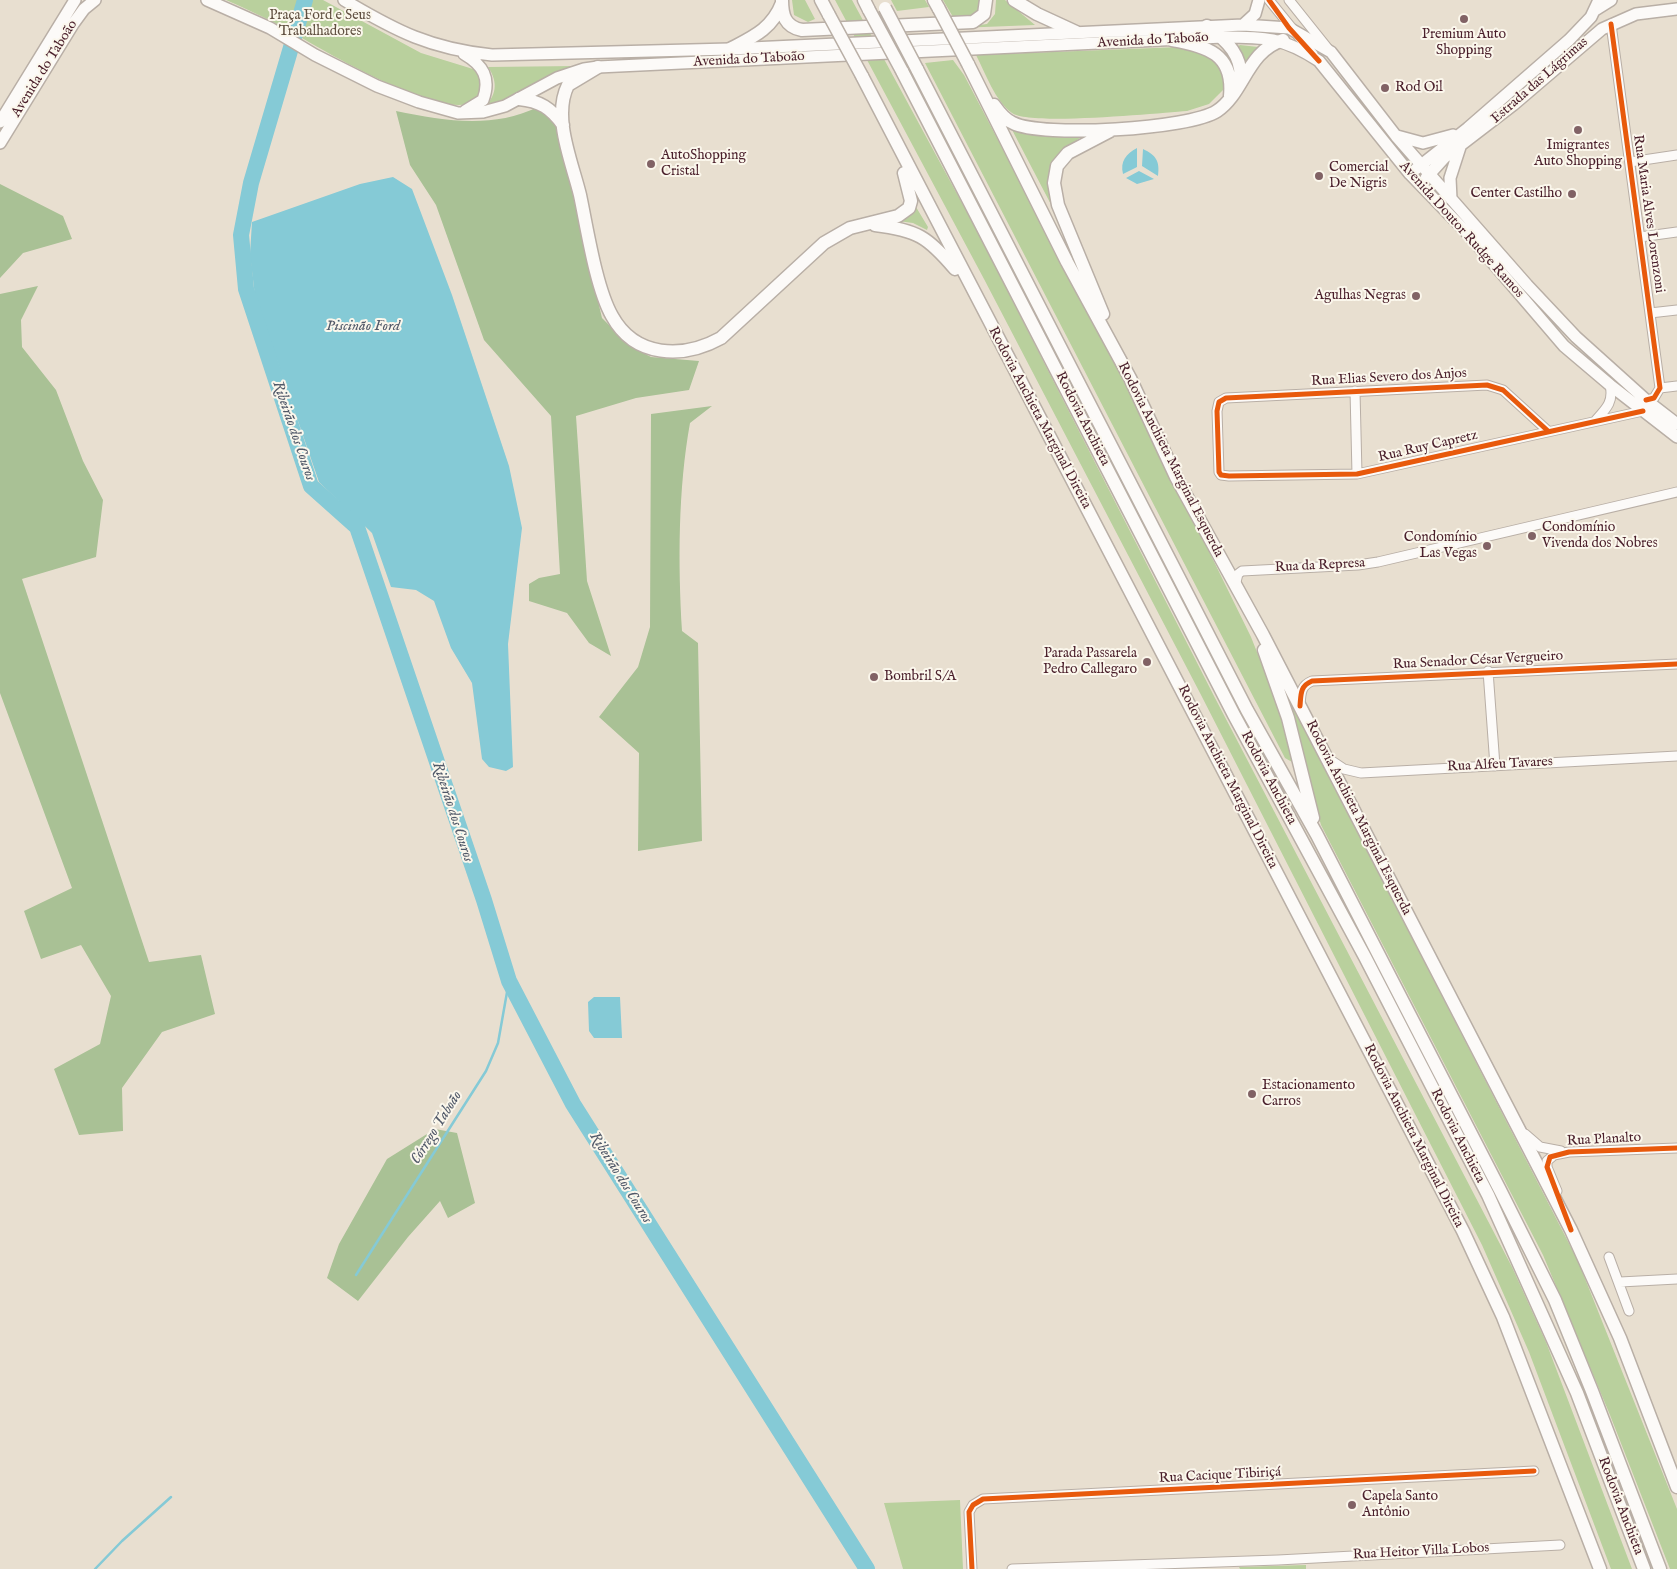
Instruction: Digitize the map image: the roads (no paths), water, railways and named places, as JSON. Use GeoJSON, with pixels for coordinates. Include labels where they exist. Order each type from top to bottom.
{"type":"FeatureCollection","features":[{"type":"Feature","properties":{"kind":"highway","name":"Rodovia Anchieta Marginal Direita"},"geometry":{"type":"LineString","coordinates":[[821,0],[968,284],[1065,464],[1463,1231],[1503,1317],[1600,1569]]}},
{"type":"Feature","properties":{"kind":"highway"},"geometry":{"type":"LineString","coordinates":[[782,2],[783,14],[788,23],[796,29],[808,30],[973,22],[984,14],[986,0]]}},
{"type":"Feature","properties":{"kind":"highway"},"geometry":{"type":"LineString","coordinates":[[1014,0],[1037,14],[1076,32]]}},
{"type":"Feature","properties":{"kind":"highway"},"geometry":{"type":"LineString","coordinates":[[730,48],[765,30],[775,19],[782,2]]}},
{"type":"Feature","properties":{"kind":"highway","name":"Rodovia Anchieta"},"geometry":{"type":"LineString","coordinates":[[883,4],[1248,710],[1317,835],[1500,1190],[1554,1300],[1592,1391],[1660,1569]]}},
{"type":"Feature","properties":{"kind":"highway","name":"Rodovia Anchieta"},"geometry":{"type":"LineString","coordinates":[[866,5],[902,71],[1234,715],[1365,957],[1488,1195],[1577,1393],[1644,1569]]}},
{"type":"Feature","properties":{"kind":"highway","name":"Rodovia Anchieta Marginal Esquerda"},"geometry":{"type":"LineString","coordinates":[[936,5],[968,64],[1067,262],[1130,378],[1176,477],[1328,758],[1572,1230],[1620,1338],[1677,1487]]}},
{"type":"Feature","properties":{"kind":"highway"},"geometry":{"type":"LineString","coordinates":[[1207,26],[1223,37],[1238,61],[1240,82]]}},
{"type":"Feature","properties":{"kind":"highway"},"geometry":{"type":"LineString","coordinates":[[1172,40],[1204,47],[1221,58],[1228,73],[1230,96]]}},
{"type":"Feature","properties":{"kind":"highway"},"geometry":{"type":"LineString","coordinates":[[979,88],[1004,117],[1019,126],[1048,130],[1115,129],[1200,119],[1217,111],[1263,50],[1283,40]]}},
{"type":"Feature","properties":{"kind":"highway"},"geometry":{"type":"LineString","coordinates":[[598,67],[568,85],[562,103],[563,125],[588,234],[608,307],[621,328],[634,341],[650,349],[666,352],[688,352],[708,346],[721,338],[818,247],[840,232],[898,216],[909,208],[911,201],[907,178],[881,115]]}},
{"type":"Feature","properties":{"kind":"highway"},"geometry":{"type":"LineString","coordinates":[[519,99],[541,103],[550,108],[563,125]]}},
{"type":"Feature","properties":{"kind":"highway"},"geometry":{"type":"LineString","coordinates":[[1115,129],[1076,147],[1063,157],[1055,174],[1054,189],[1058,205],[1130,378]]}},
{"type":"Feature","properties":{"kind":"highway"},"geometry":{"type":"LineString","coordinates":[[865,224],[897,228],[924,238],[935,246],[968,284]]}},
{"type":"Feature","properties":{"kind":"highway"},"geometry":{"type":"LineString","coordinates":[[1249,612],[1288,718],[1317,835]]}},
{"type":"Feature","properties":{"kind":"main road","name":"Avenida do Taboão"},"geometry":{"type":"LineString","coordinates":[[0,122],[75,0]]}},
{"type":"Feature","properties":{"kind":"main road","name":"Avenida do Taboão"},"geometry":{"type":"LineString","coordinates":[[0,143],[73,24],[84,9],[95,0]]}},
{"type":"Feature","properties":{"kind":"main road","name":"Avenida do Taboão"},"geometry":{"type":"LineString","coordinates":[[207,0],[270,28],[315,55],[377,86],[419,102],[458,113],[483,112],[506,106],[557,78],[584,69],[598,67],[1223,37],[1283,40],[1299,47],[1319,61]]}},
{"type":"Feature","properties":{"kind":"main road","name":"Avenida do Taboão"},"geometry":{"type":"LineString","coordinates":[[344,0],[410,37],[459,51],[525,55],[730,48],[1243,25],[1290,28],[1331,52]]}},
{"type":"Feature","properties":{"kind":"main road"},"geometry":{"type":"LineString","coordinates":[[1243,25],[1255,14],[1259,0]]}},
{"type":"Feature","properties":{"kind":"main road","name":"Estrada das Lágrimas"},"geometry":{"type":"LineString","coordinates":[[1410,174],[1468,128],[1569,40],[1597,5],[1611,0]]}},
{"type":"Feature","properties":{"kind":"main road"},"geometry":{"type":"LineString","coordinates":[[1666,0],[1676,11]]}},
{"type":"Feature","properties":{"kind":"main road","name":"Estrada das Lágrimas"},"geometry":{"type":"LineString","coordinates":[[1420,185],[1429,174],[1460,146],[1513,105],[1584,42],[1611,24],[1636,14],[1676,11]]}},
{"type":"Feature","properties":{"kind":"main road"},"geometry":{"type":"LineString","coordinates":[[458,113],[472,108],[483,100],[487,81],[479,64],[459,51]]}},
{"type":"Feature","properties":{"kind":"main road","name":"Avenida Doutor Rudge Ramos"},"geometry":{"type":"LineString","coordinates":[[1331,52],[1420,165],[1576,337],[1677,438]]}},
{"type":"Feature","properties":{"kind":"main road","name":"Avenida Doutor Rudge Ramos"},"geometry":{"type":"LineString","coordinates":[[1319,61],[1410,174],[1469,235],[1564,346],[1610,385],[1677,424]]}},
{"type":"Feature","properties":{"kind":"main road"},"geometry":{"type":"LineString","coordinates":[[1396,136],[1415,142],[1430,143],[1446,139],[1468,128]]}},
{"type":"Feature","properties":{"kind":"main road"},"geometry":{"type":"LineString","coordinates":[[1451,198],[1450,178],[1460,146]]}},
{"type":"Feature","properties":{"kind":"street","name":"Avenida Doutor Rudge Ramos"},"geometry":{"type":"LineString","coordinates":[[1269,0],[1290,28],[1319,61]]}},
{"type":"Feature","properties":{"kind":"street","name":"Avenida Doutor Rudge Ramos"},"geometry":{"type":"LineString","coordinates":[[1289,0],[1331,52]]}},
{"type":"Feature","properties":{"kind":"street","name":"Rua Maria Alves Lorenzoni"},"geometry":{"type":"LineString","coordinates":[[1611,24],[1660,388]]}},
{"type":"Feature","properties":{"kind":"street"},"geometry":{"type":"LineString","coordinates":[[1630,162],[1677,155]]}},
{"type":"Feature","properties":{"kind":"street"},"geometry":{"type":"LineString","coordinates":[[1640,237],[1677,232]]}},
{"type":"Feature","properties":{"kind":"street"},"geometry":{"type":"LineString","coordinates":[[1650,313],[1677,310]]}},
{"type":"Feature","properties":{"kind":"street"},"geometry":{"type":"LineString","coordinates":[[1595,421],[1608,407],[1612,399],[1610,385]]}},
{"type":"Feature","properties":{"kind":"street","name":"Rua Elias Severo dos Anjos"},"geometry":{"type":"LineString","coordinates":[[1219,469],[1217,405],[1222,399],[1226,398],[1494,386],[1503,390],[1548,431]]}},
{"type":"Feature","properties":{"kind":"street"},"geometry":{"type":"LineString","coordinates":[[1644,406],[1654,398],[1660,388],[1677,386]]}},
{"type":"Feature","properties":{"kind":"street"},"geometry":{"type":"LineString","coordinates":[[1355,391],[1357,474]]}},
{"type":"Feature","properties":{"kind":"street","name":"Rua Ruy Capretz"},"geometry":{"type":"LineString","coordinates":[[1219,469],[1221,475],[1229,476],[1357,474],[1595,421],[1644,406]]}},
{"type":"Feature","properties":{"kind":"street","name":"Rua da Represa"},"geometry":{"type":"LineString","coordinates":[[1235,586],[1238,574],[1242,571],[1371,563],[1677,492]]}},
{"type":"Feature","properties":{"kind":"street","name":"Rua Senador César Vergueiro"},"geometry":{"type":"LineString","coordinates":[[1300,706],[1302,689],[1305,684],[1312,681],[1488,671],[1677,664]]}},
{"type":"Feature","properties":{"kind":"street"},"geometry":{"type":"LineString","coordinates":[[1488,671],[1494,766]]}},
{"type":"Feature","properties":{"kind":"street","name":"Rua Alfeu Tavares"},"geometry":{"type":"LineString","coordinates":[[1328,758],[1344,769],[1361,772],[1677,756]]}},
{"type":"Feature","properties":{"kind":"street","name":"Rua Planalto"},"geometry":{"type":"LineString","coordinates":[[1512,1117],[1536,1145],[1569,1152]]}},
{"type":"Feature","properties":{"kind":"street","name":"Rua Planalto"},"geometry":{"type":"LineString","coordinates":[[1572,1230],[1547,1167],[1550,1157],[1569,1152],[1677,1148]]}},
{"type":"Feature","properties":{"kind":"street"},"geometry":{"type":"LineString","coordinates":[[1609,1257],[1620,1282],[1629,1312]]}},
{"type":"Feature","properties":{"kind":"street"},"geometry":{"type":"LineString","coordinates":[[1620,1282],[1677,1279]]}},
{"type":"Feature","properties":{"kind":"street","name":"Rua Cacique Tibiriçá"},"geometry":{"type":"LineString","coordinates":[[972,1569],[969,1512],[973,1505],[983,1499],[1534,1471]]}},
{"type":"Feature","properties":{"kind":"street"},"geometry":{"type":"LineString","coordinates":[[1589,1539],[1594,1569]]}},
{"type":"Feature","properties":{"kind":"street","name":"Rua Heitor Villa Lobos"},"geometry":{"type":"LineString","coordinates":[[1012,1569],[1278,1564],[1560,1545]]}},
{"type":"Feature","properties":{"kind":"water"},"geometry":{"type":"Polygon","coordinates":[[[1137,148],[1137,167],[1123,174],[1122,165],[1125,158],[1137,148]]]}},
{"type":"Feature","properties":{"kind":"water"},"geometry":{"type":"Polygon","coordinates":[[[1143,149],[1154,156],[1158,162],[1158,176],[1142,166],[1143,149]]]}},
{"type":"Feature","properties":{"kind":"water"},"geometry":{"type":"Polygon","coordinates":[[[1139,171],[1154,179],[1137,184],[1126,178],[1139,171]]]}},
{"type":"Feature","properties":{"kind":"water","name":"Piscinão Ford"},"geometry":{"type":"Polygon","coordinates":[[[393,177],[412,189],[452,295],[509,466],[522,528],[508,644],[513,767],[506,771],[489,767],[482,759],[472,683],[451,648],[434,601],[416,590],[391,587],[372,533],[319,482],[255,296],[250,254],[252,222],[360,184],[393,177]]]}},
{"type":"Feature","properties":{"kind":"water"},"geometry":{"type":"Polygon","coordinates":[[[594,997],[620,997],[622,1038],[594,1038],[589,1031],[588,1002],[594,997]]]}},
{"type":"Feature","properties":{"kind":"waterway","name":"Ribeirão dos Couros"},"geometry":{"type":"LineString","coordinates":[[305,0],[251,183],[241,235],[246,289],[311,486],[357,527],[484,900],[509,981],[573,1104],[867,1569]]}},
{"type":"Feature","properties":{"kind":"waterway","name":"Córrego Taboão"},"geometry":{"type":"LineString","coordinates":[[356,1275],[486,1071],[498,1043],[509,981]]}},
{"type":"Feature","properties":{"kind":"waterway","name":"Córrego Taboão"},"geometry":{"type":"LineString","coordinates":[[95,1569],[122,1541],[171,1497]]}},
{"type":"Feature","properties":{"kind":"place","name":"Premium Auto Shopping"},"geometry":{"type":"Point","coordinates":[1464,19]}},
{"type":"Feature","properties":{"kind":"place","name":"Rod Oil"},"geometry":{"type":"Point","coordinates":[1385,88]}},
{"type":"Feature","properties":{"kind":"place","name":"Imigrantes Auto Shopping"},"geometry":{"type":"Point","coordinates":[1578,130]}},
{"type":"Feature","properties":{"kind":"place","name":"AutoShopping Cristal"},"geometry":{"type":"Point","coordinates":[651,164]}},
{"type":"Feature","properties":{"kind":"place","name":"Comercial De Nigris"},"geometry":{"type":"Point","coordinates":[1319,176]}},
{"type":"Feature","properties":{"kind":"place","name":"Center Castilho"},"geometry":{"type":"Point","coordinates":[1572,194]}},
{"type":"Feature","properties":{"kind":"place","name":"Agulhas Negras"},"geometry":{"type":"Point","coordinates":[1416,296]}},
{"type":"Feature","properties":{"kind":"place","name":"Condomínio Vivenda dos Nobres"},"geometry":{"type":"Point","coordinates":[1532,536]}},
{"type":"Feature","properties":{"kind":"place","name":"Condomínio Las Vegas"},"geometry":{"type":"Point","coordinates":[1487,546]}},
{"type":"Feature","properties":{"kind":"place","name":"Parada Passarela Pedro Callegaro"},"geometry":{"type":"Point","coordinates":[1147,662]}},
{"type":"Feature","properties":{"kind":"place","name":"Bombril S/A"},"geometry":{"type":"Point","coordinates":[874,677]}},
{"type":"Feature","properties":{"kind":"place","name":"Estacionamento Carros"},"geometry":{"type":"Point","coordinates":[1252,1094]}},
{"type":"Feature","properties":{"kind":"place","name":"Capela Santo Antônio"},"geometry":{"type":"Point","coordinates":[1352,1505]}},
{"type":"Feature","properties":{"kind":"park label","name":"Praça Ford e Seus Trabalhadores"},"geometry":{"type":"Point","coordinates":[320,24]}}]}
